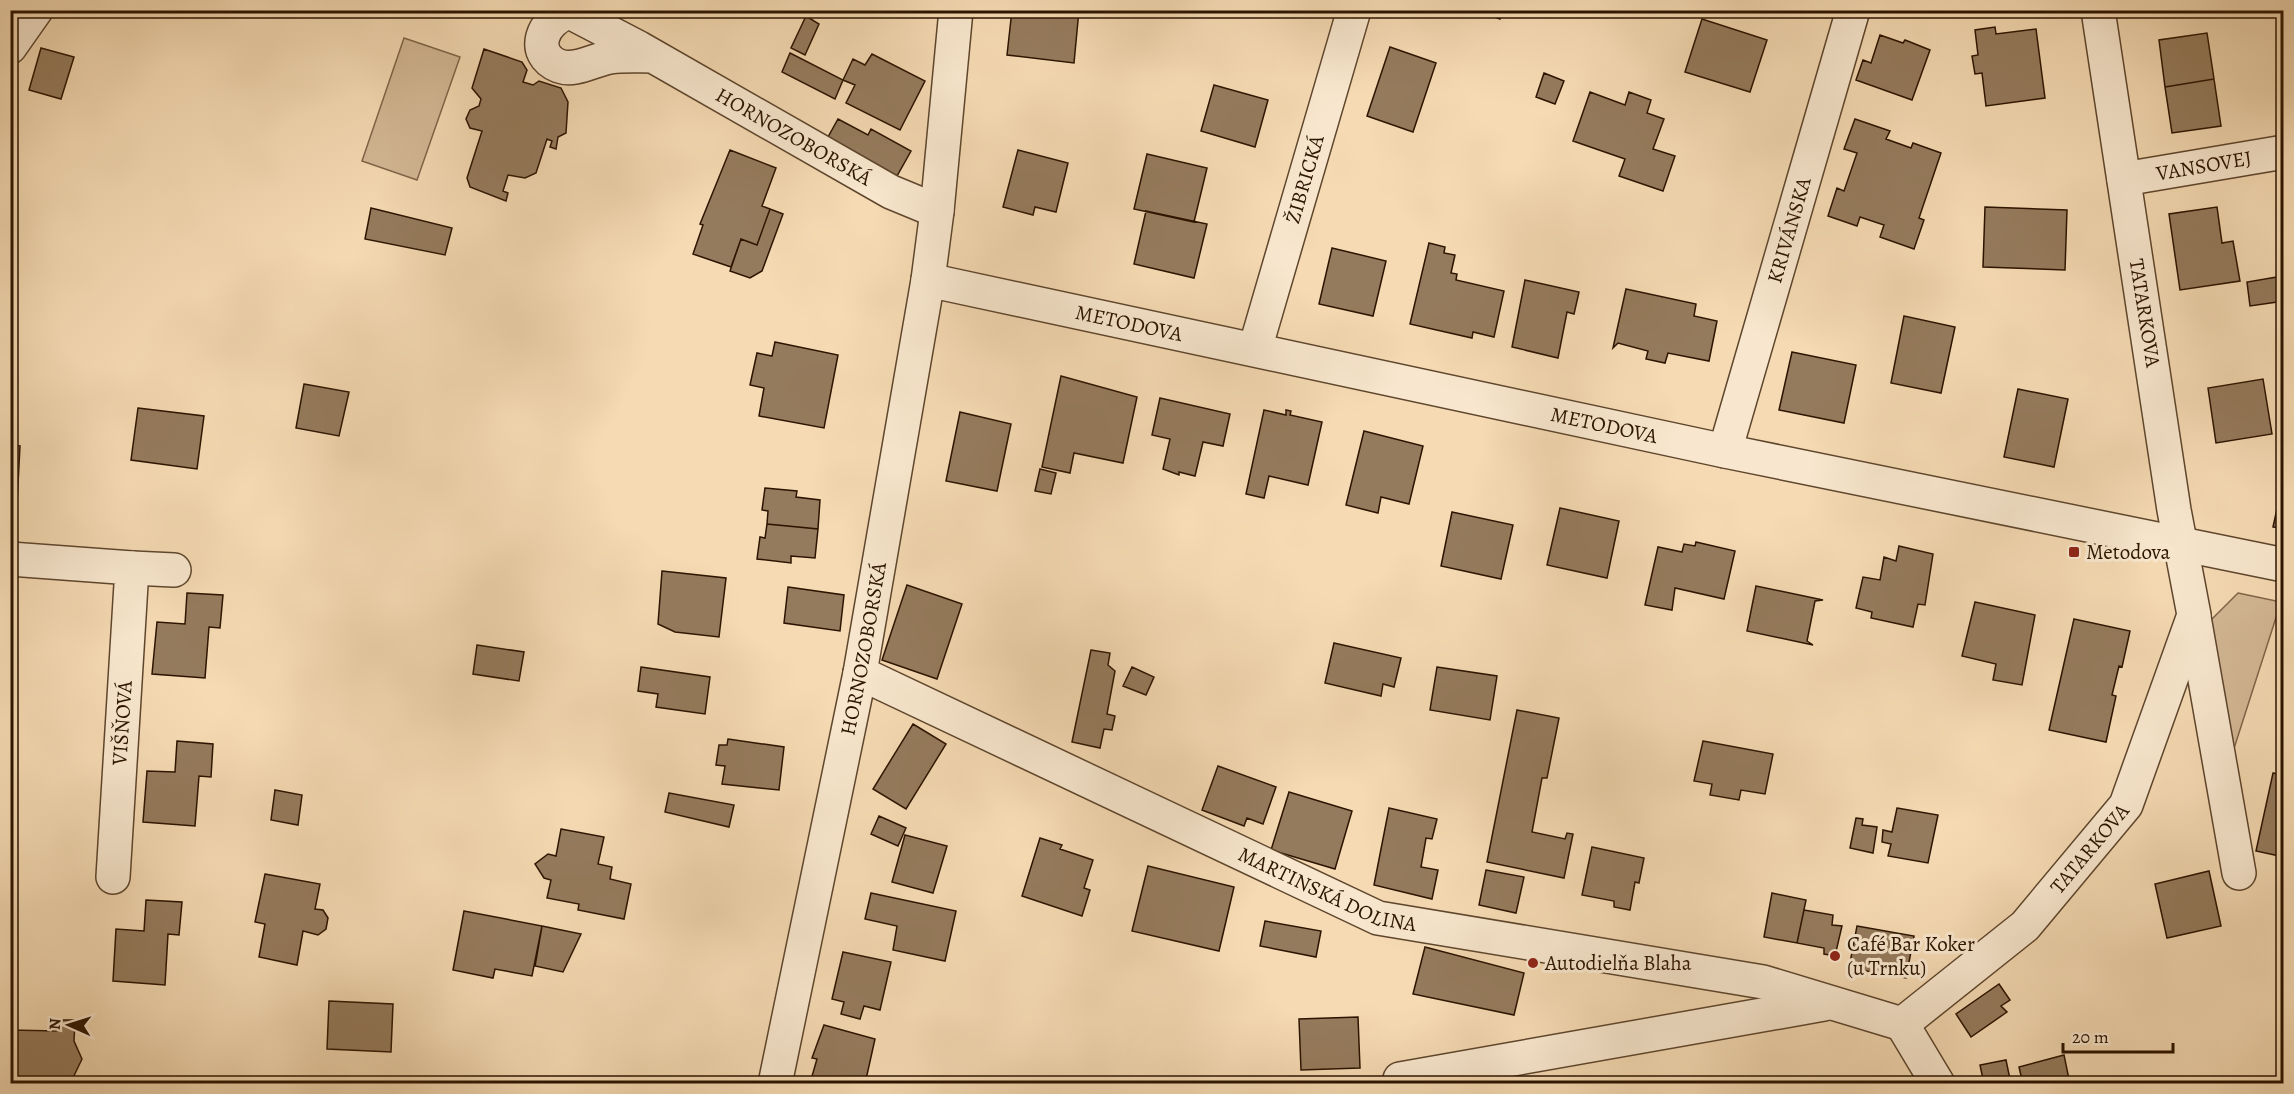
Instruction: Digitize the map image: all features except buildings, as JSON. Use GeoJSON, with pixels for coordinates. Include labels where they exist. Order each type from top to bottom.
{"type":"FeatureCollection","features":[{"type":"Feature","properties":{"kind":"street"},"geometry":{"type":"LineString","coordinates":[[10,47],[36,10]]}},
{"type":"Feature","properties":{"kind":"street","name":"HORNOZOBORSKÁ"},"geometry":{"type":"LineString","coordinates":[[775,1083],[860,674],[928,280],[937,211],[956,10]]}},
{"type":"Feature","properties":{"kind":"street","name":"ŽIBRICKÁ"},"geometry":{"type":"LineString","coordinates":[[1255,349],[1354,10]]}},
{"type":"Feature","properties":{"kind":"street","name":"KRIVÁNSKA"},"geometry":{"type":"LineString","coordinates":[[1725,451],[1853,10]]}},
{"type":"Feature","properties":{"kind":"street","name":"TATARKOVA"},"geometry":{"type":"LineString","coordinates":[[2098,10],[2180,543],[2239,873]]}},
{"type":"Feature","properties":{"kind":"street","name":"HORNOZOBORSKÁ"},"geometry":{"type":"LineString","coordinates":[[652,56],[891,192],[937,211]]}},
{"type":"Feature","properties":{"kind":"street","name":"VANSOVEJ"},"geometry":{"type":"LineString","coordinates":[[2124,179],[2283,152]]}},
{"type":"Feature","properties":{"kind":"street","name":"METODOVA"},"geometry":{"type":"LineString","coordinates":[[928,280],[1725,451],[2283,566]]}},
{"type":"Feature","properties":{"kind":"street"},"geometry":{"type":"LineString","coordinates":[[10,559],[174,570]]}},
{"type":"Feature","properties":{"kind":"street","name":"VIŠŇOVÁ"},"geometry":{"type":"LineString","coordinates":[[113,877],[132,568]]}},
{"type":"Feature","properties":{"kind":"street","name":"TATARKOVA"},"geometry":{"type":"LineString","coordinates":[[1902,1024],[2025,926],[2126,805],[2193,615]]}},
{"type":"Feature","properties":{"kind":"street","name":"MARTINSKÁ DOLINA"},"geometry":{"type":"LineString","coordinates":[[860,674],[1378,918],[1763,982],[1902,1024]]}},
{"type":"Feature","properties":{"kind":"street","name":"MARTINSKÁ DOLINA"},"geometry":{"type":"LineString","coordinates":[[1400,1079],[1828,1003]]}},
{"type":"Feature","properties":{"kind":"street"},"geometry":{"type":"LineString","coordinates":[[1902,1024],[1938,1083]]}},
{"type":"Feature","properties":{"kind":"shaded area"},"geometry":{"type":"Polygon","coordinates":[[[404,38],[460,57],[417,180],[362,161],[404,38]]]}},
{"type":"Feature","properties":{"kind":"shaded area"},"geometry":{"type":"Polygon","coordinates":[[[2238,593],[2281,602],[2229,764],[2209,622],[2238,593]]]}},
{"type":"Feature","properties":{"kind":"place","name":"Metodova"},"geometry":{"type":"Point","coordinates":[2074,552]}},
{"type":"Feature","properties":{"kind":"place","name":"Café Bar Koker (u Trnku)"},"geometry":{"type":"Point","coordinates":[1835,956]}},
{"type":"Feature","properties":{"kind":"place","name":"Autodielňa Blaha"},"geometry":{"type":"Point","coordinates":[1533,963]}}]}
